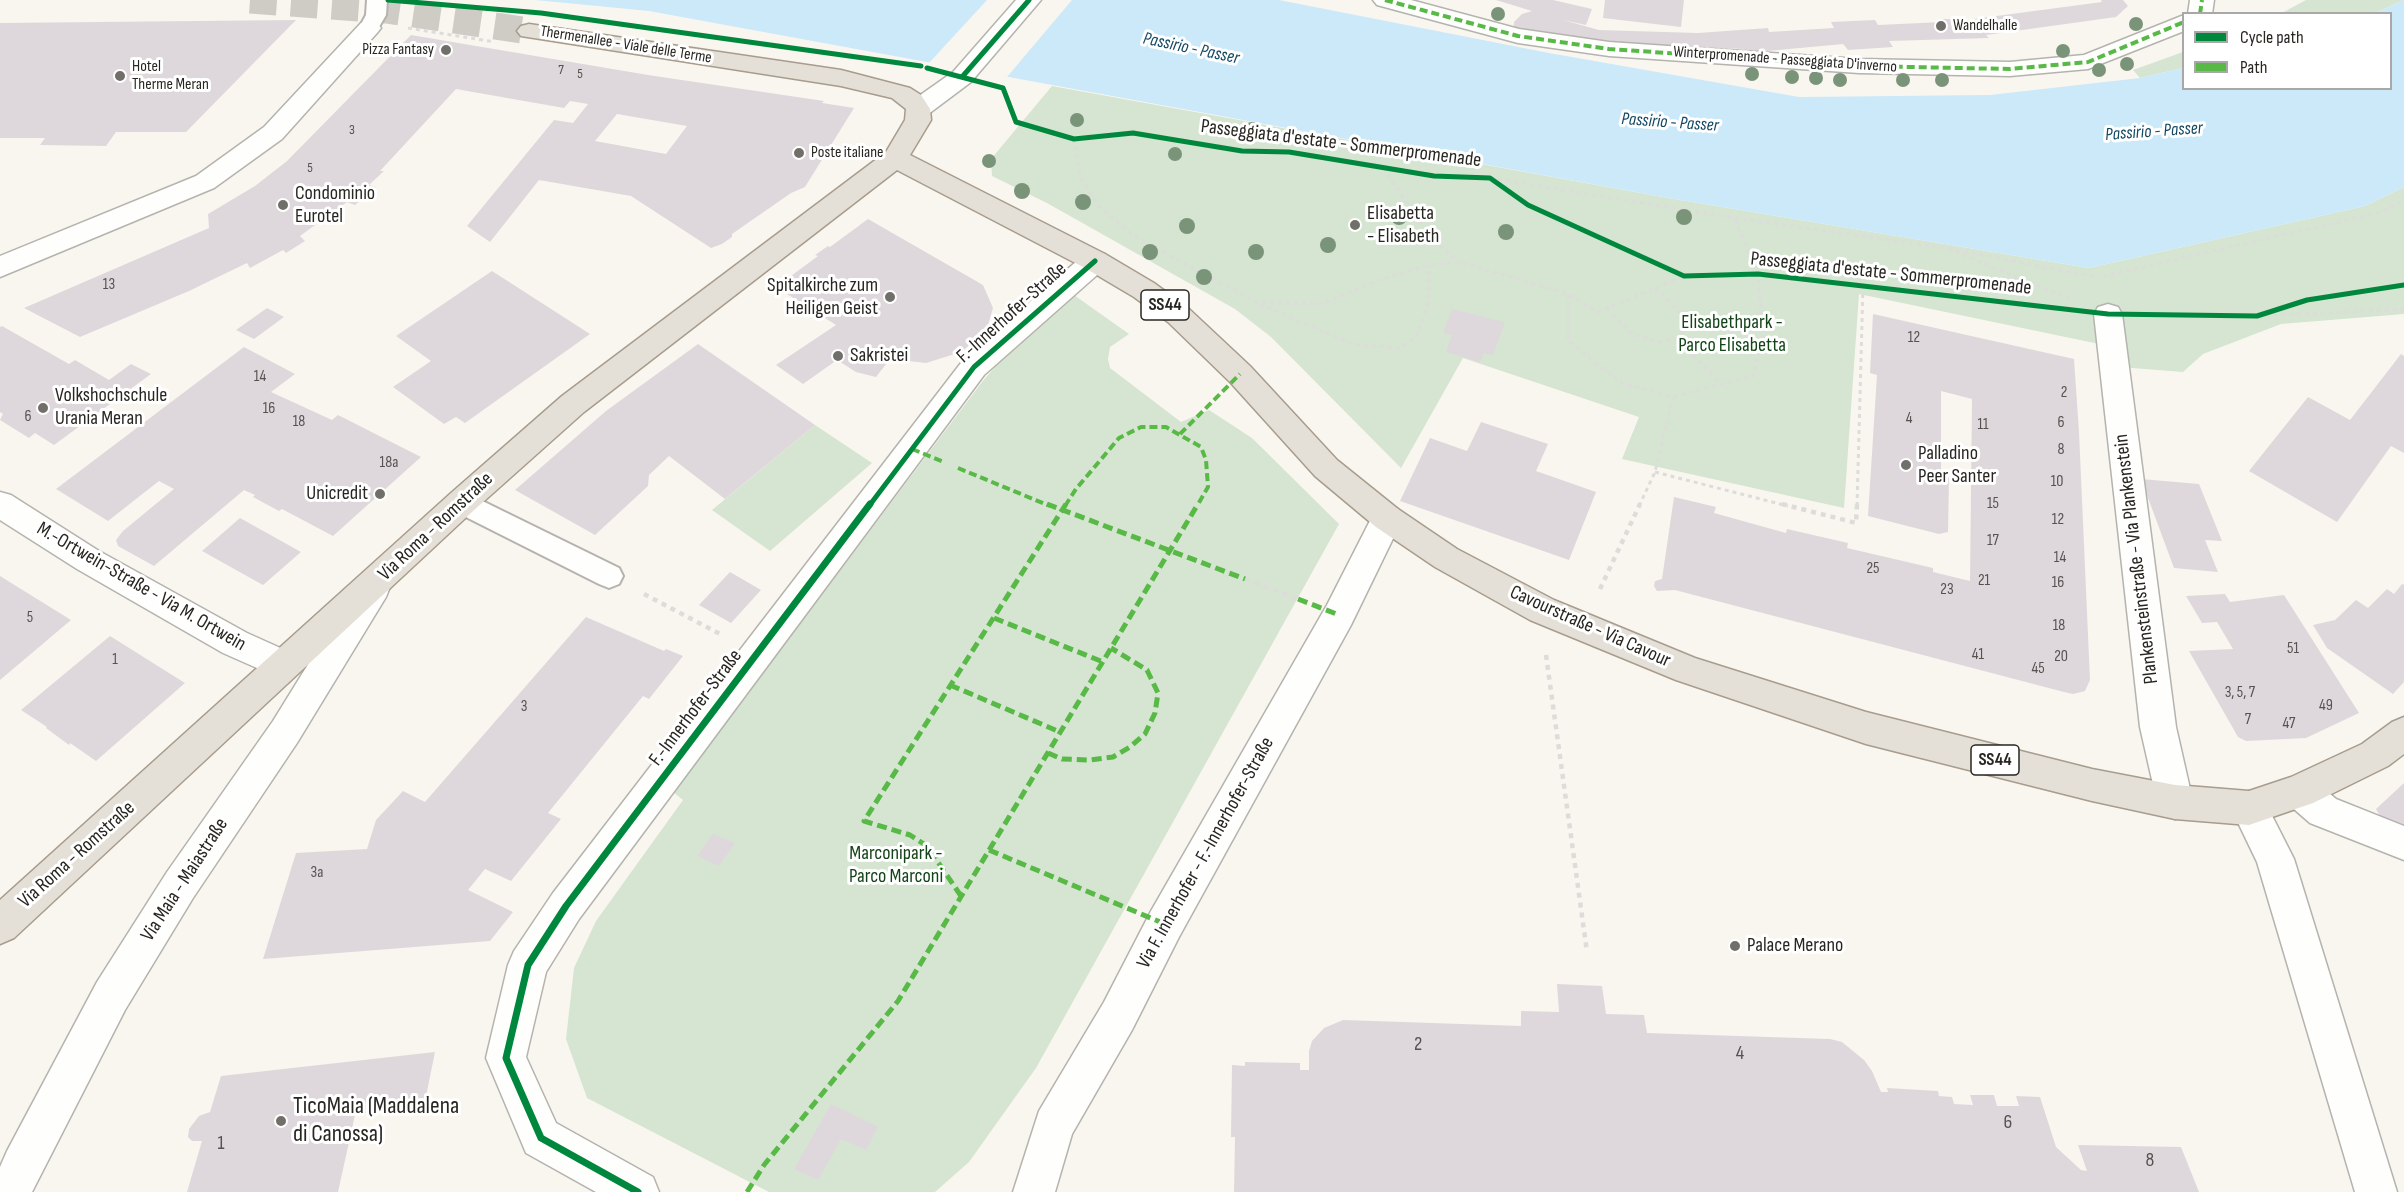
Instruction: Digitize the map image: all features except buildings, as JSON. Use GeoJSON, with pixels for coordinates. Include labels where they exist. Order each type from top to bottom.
{"type":"FeatureCollection","features":[{"type":"Feature","properties":{"kind":"main road","name":"Thermenallee - Viale delle Terme"},"geometry":{"type":"LineString","coordinates":[[529,30],[841,78],[890,89],[912,100],[918,109]]}},
{"type":"Feature","properties":{"kind":"main road","name":"Via Roma - Romstraße"},"geometry":{"type":"LineString","coordinates":[[0,925],[462,502],[573,404],[895,158],[914,131],[918,120],[918,109]]}},
{"type":"Feature","properties":{"kind":"main road","name":"Cavourstraße - Via Cavour"},"geometry":{"type":"LineString","coordinates":[[895,158],[1095,261],[1144,290],[1198,331],[1326,468],[1387,518],[1446,558],[1542,610],[1688,670],[1866,728],[2092,785],[2175,802],[2249,808],[2300,791],[2375,755],[2404,733]]}},
{"type":"Feature","properties":{"kind":"street"},"geometry":{"type":"LineString","coordinates":[[918,109],[965,74],[1029,0]]}},
{"type":"Feature","properties":{"kind":"street","name":"Winterpromenade - Passeggiata D'inverno"},"geometry":{"type":"LineString","coordinates":[[1385,0],[1518,36],[1609,49],[1860,66],[2010,69],[2088,62],[2182,23]]}},
{"type":"Feature","properties":{"kind":"street"},"geometry":{"type":"LineString","coordinates":[[0,267],[205,182],[273,133],[369,28]]}},
{"type":"Feature","properties":{"kind":"street","name":"F.-Innerhofer-Straße"},"geometry":{"type":"LineString","coordinates":[[638,1192],[541,1138],[506,1058],[528,965],[566,906],[974,367],[1095,261]]}},
{"type":"Feature","properties":{"kind":"street","name":"Plankensteinstraße - Via Plankenstein"},"geometry":{"type":"LineString","coordinates":[[2108,314],[2158,727],[2175,802]]}},
{"type":"Feature","properties":{"kind":"street","name":"M.-Ortwein-Straße - Via M. Ortwein"},"geometry":{"type":"LineString","coordinates":[[0,504],[88,560],[235,643],[284,666]]}},
{"type":"Feature","properties":{"kind":"street","name":"Via F. Innerhofer - F.-Innerhofer-Straße"},"geometry":{"type":"LineString","coordinates":[[1034,1192],[1054,1126],[1118,1016],[1171,914],[1339,615],[1387,518]]}},
{"type":"Feature","properties":{"kind":"street","name":"Via Maia - Maiastraße"},"geometry":{"type":"LineString","coordinates":[[11,1192],[22,1166],[111,996],[180,885],[285,732],[380,579]]}},
{"type":"Feature","properties":{"kind":"street"},"geometry":{"type":"LineString","coordinates":[[2300,791],[2323,811],[2404,843]]}},
{"type":"Feature","properties":{"kind":"street"},"geometry":{"type":"LineString","coordinates":[[2249,808],[2275,859],[2376,1192]]}},
{"type":"Feature","properties":{"kind":"lane"},"geometry":{"type":"LineString","coordinates":[[369,28],[376,15],[377,0]]}},
{"type":"Feature","properties":{"kind":"lane"},"geometry":{"type":"LineString","coordinates":[[462,502],[609,576]]}},
{"type":"Feature","properties":{"kind":"path"},"geometry":{"type":"LineString","coordinates":[[1065,136],[1074,139],[1086,138]]}},
{"type":"Feature","properties":{"kind":"path"},"geometry":{"type":"LineString","coordinates":[[1734,218],[1758,274]]}},
{"type":"Feature","properties":{"kind":"path"},"geometry":{"type":"LineString","coordinates":[[1946,248],[2108,314]]}},
{"type":"Feature","properties":{"kind":"path"},"geometry":{"type":"LineString","coordinates":[[1258,303],[1352,344],[1399,348],[1416,337],[1429,302],[1429,265]]}},
{"type":"Feature","properties":{"kind":"path"},"geometry":{"type":"LineString","coordinates":[[1674,272],[1683,276]]}},
{"type":"Feature","properties":{"kind":"path"},"geometry":{"type":"LineString","coordinates":[[1655,288],[1681,314],[1682,334],[1676,339],[1658,342],[1632,334],[1607,308],[1683,276],[1694,276]]}},
{"type":"Feature","properties":{"kind":"path"},"geometry":{"type":"LineString","coordinates":[[1655,472],[1856,524],[1863,286]]}},
{"type":"Feature","properties":{"kind":"path"},"geometry":{"type":"LineString","coordinates":[[1568,294],[1568,341],[1622,383],[1673,398],[1655,472],[1584,628]]}},
{"type":"Feature","properties":{"kind":"path"},"geometry":{"type":"LineString","coordinates":[[2257,316],[2287,307]]}},
{"type":"Feature","properties":{"kind":"path"},"geometry":{"type":"LineString","coordinates":[[2245,316],[2404,309]]}},
{"type":"Feature","properties":{"kind":"path"},"geometry":{"type":"LineString","coordinates":[[1676,339],[1724,385]]}},
{"type":"Feature","properties":{"kind":"path"},"geometry":{"type":"LineString","coordinates":[[609,576],[758,653]]}},
{"type":"Feature","properties":{"kind":"path"},"geometry":{"type":"LineString","coordinates":[[1245,579],[1298,598]]}},
{"type":"Feature","properties":{"kind":"path"},"geometry":{"type":"LineString","coordinates":[[1542,610],[1547,666],[1587,952]]}},
{"type":"Feature","properties":{"kind":"green space"},"geometry":{"type":"Polygon","coordinates":[[[2306,0],[2404,0],[2377,12],[2284,12],[2306,0]]]}},
{"type":"Feature","properties":{"kind":"green space"},"geometry":{"type":"Polygon","coordinates":[[[2182,52],[2182,68],[2140,78],[2133,70],[2182,52]]]}},
{"type":"Feature","properties":{"kind":"green space","name":"Elisabethpark - Parco Elisabetta"},"geometry":{"type":"Polygon","coordinates":[[[1052,86],[1668,198],[2089,268],[2365,206],[2404,187],[2404,314],[2281,324],[2203,354],[2183,372],[2107,366],[2104,345],[1859,294],[1844,508],[1622,459],[1639,417],[1463,358],[1401,468],[1271,337],[1235,309],[1047,203],[992,176],[991,159],[1052,86]]]}},
{"type":"Feature","properties":{"kind":"green space","name":"Marconipark - Parco Marconi"},"geometry":{"type":"Polygon","coordinates":[[[1074,295],[1129,334],[1110,347],[1108,359],[1110,368],[1181,422],[1209,410],[1252,438],[1339,524],[1036,1068],[969,1162],[935,1192],[769,1192],[587,1098],[566,1039],[574,968],[596,921],[683,800],[673,792],[982,382],[1030,326],[1074,295]]]}},
{"type":"Feature","properties":{"kind":"green space"},"geometry":{"type":"Polygon","coordinates":[[[815,425],[872,463],[770,551],[712,510],[815,425]]]}},
{"type":"Feature","properties":{"kind":"water","name":"Passirio - Passer"},"geometry":{"type":"Polygon","coordinates":[[[535,0],[1279,0],[1549,53],[1799,97],[1990,95],[2140,78],[2182,68],[2182,90],[2392,90],[2392,12],[2377,12],[2404,0],[2404,187],[2365,206],[2089,268],[1668,198],[649,11],[535,0]]]}},
{"type":"Feature","properties":{"kind":"pier"},"geometry":{"type":"Polygon","coordinates":[[[987,0],[1072,0],[1007,77],[929,63],[987,0]]]}},
{"type":"Feature","properties":{"kind":"tunnel"},"geometry":{"type":"LineString","coordinates":[[250,0],[386,10],[529,31]]}},
{"type":"Feature","properties":{"kind":"marked path"},"geometry":{"type":"LineString","coordinates":[[1385,0],[1518,36],[1609,49],[1859,66],[2010,69],[2088,62],[2182,23]]}},
{"type":"Feature","properties":{"kind":"marked path"},"geometry":{"type":"LineString","coordinates":[[2200,12],[2202,0]]}},
{"type":"Feature","properties":{"kind":"marked path"},"geometry":{"type":"LineString","coordinates":[[1180,434],[1240,374]]}},
{"type":"Feature","properties":{"kind":"marked path"},"geometry":{"type":"LineString","coordinates":[[747,1192],[764,1165],[898,1001],[1208,487],[1206,460],[1201,447],[1166,427],[1141,427],[1119,438],[1076,489],[864,821],[910,835],[927,846],[961,896]]}},
{"type":"Feature","properties":{"kind":"marked path"},"geometry":{"type":"LineString","coordinates":[[912,449],[944,462]]}},
{"type":"Feature","properties":{"kind":"marked path"},"geometry":{"type":"LineString","coordinates":[[958,468],[1063,511],[1245,579]]}},
{"type":"Feature","properties":{"kind":"marked path"},"geometry":{"type":"LineString","coordinates":[[1298,599],[1339,615]]}},
{"type":"Feature","properties":{"kind":"marked path"},"geometry":{"type":"LineString","coordinates":[[994,618],[1103,662]]}},
{"type":"Feature","properties":{"kind":"marked path"},"geometry":{"type":"LineString","coordinates":[[1048,753],[1062,759],[1089,760],[1113,757],[1130,747],[1145,734],[1155,713],[1158,693],[1147,670],[1111,648]]}},
{"type":"Feature","properties":{"kind":"marked path"},"geometry":{"type":"LineString","coordinates":[[950,685],[1060,732]]}},
{"type":"Feature","properties":{"kind":"marked path"},"geometry":{"type":"LineString","coordinates":[[989,850],[1165,924]]}},
{"type":"Feature","properties":{"kind":"cycle path"},"geometry":{"type":"LineString","coordinates":[[388,0],[541,13],[921,66]]}},
{"type":"Feature","properties":{"kind":"cycle path"},"geometry":{"type":"LineString","coordinates":[[962,77],[1029,0]]}},
{"type":"Feature","properties":{"kind":"cycle path","name":"Passeggiata d'estate - Sommerpromenade"},"geometry":{"type":"LineString","coordinates":[[927,68],[1003,88],[1016,122],[1074,139],[1133,133],[1242,151],[1289,152],[1434,176],[1490,178],[1528,205],[1684,276],[1758,274],[2108,314],[2257,316],[2307,300],[2404,285]]}},
{"type":"Feature","properties":{"kind":"cycle path"},"geometry":{"type":"LineString","coordinates":[[638,1192],[541,1138],[506,1058],[528,965],[566,906],[974,367],[1095,261]]}},
{"type":"Feature","properties":{"kind":"place","name":"Wandelhalle"},"geometry":{"type":"Point","coordinates":[1941,26]}},
{"type":"Feature","properties":{"kind":"place","name":"Pizza Fantasy"},"geometry":{"type":"Point","coordinates":[446,50]}},
{"type":"Feature","properties":{"kind":"place","name":"Hotel Therme Meran"},"geometry":{"type":"Point","coordinates":[120,76]}},
{"type":"Feature","properties":{"kind":"place","name":"Poste italiane"},"geometry":{"type":"Point","coordinates":[799,153]}},
{"type":"Feature","properties":{"kind":"place","name":"Condominio Eurotel"},"geometry":{"type":"Point","coordinates":[283,205]}},
{"type":"Feature","properties":{"kind":"place","name":"Elisabetta - Elisabeth"},"geometry":{"type":"Point","coordinates":[1355,225]}},
{"type":"Feature","properties":{"kind":"place","name":"Spitalkirche zum Heiligen Geist"},"geometry":{"type":"Point","coordinates":[890,297]}},
{"type":"Feature","properties":{"kind":"place","name":"Sakristei"},"geometry":{"type":"Point","coordinates":[838,356]}},
{"type":"Feature","properties":{"kind":"place","name":"Volkshochschule Urania Meran"},"geometry":{"type":"Point","coordinates":[43,408]}},
{"type":"Feature","properties":{"kind":"place","name":"Palladino Peer Santer"},"geometry":{"type":"Point","coordinates":[1906,465]}},
{"type":"Feature","properties":{"kind":"place","name":"Unicredit"},"geometry":{"type":"Point","coordinates":[380,494]}},
{"type":"Feature","properties":{"kind":"place","name":"Palace Merano"},"geometry":{"type":"Point","coordinates":[1735,946]}},
{"type":"Feature","properties":{"kind":"place","name":"TicoMaia (Maddalena di Canossa)"},"geometry":{"type":"Point","coordinates":[281,1121]}}]}
